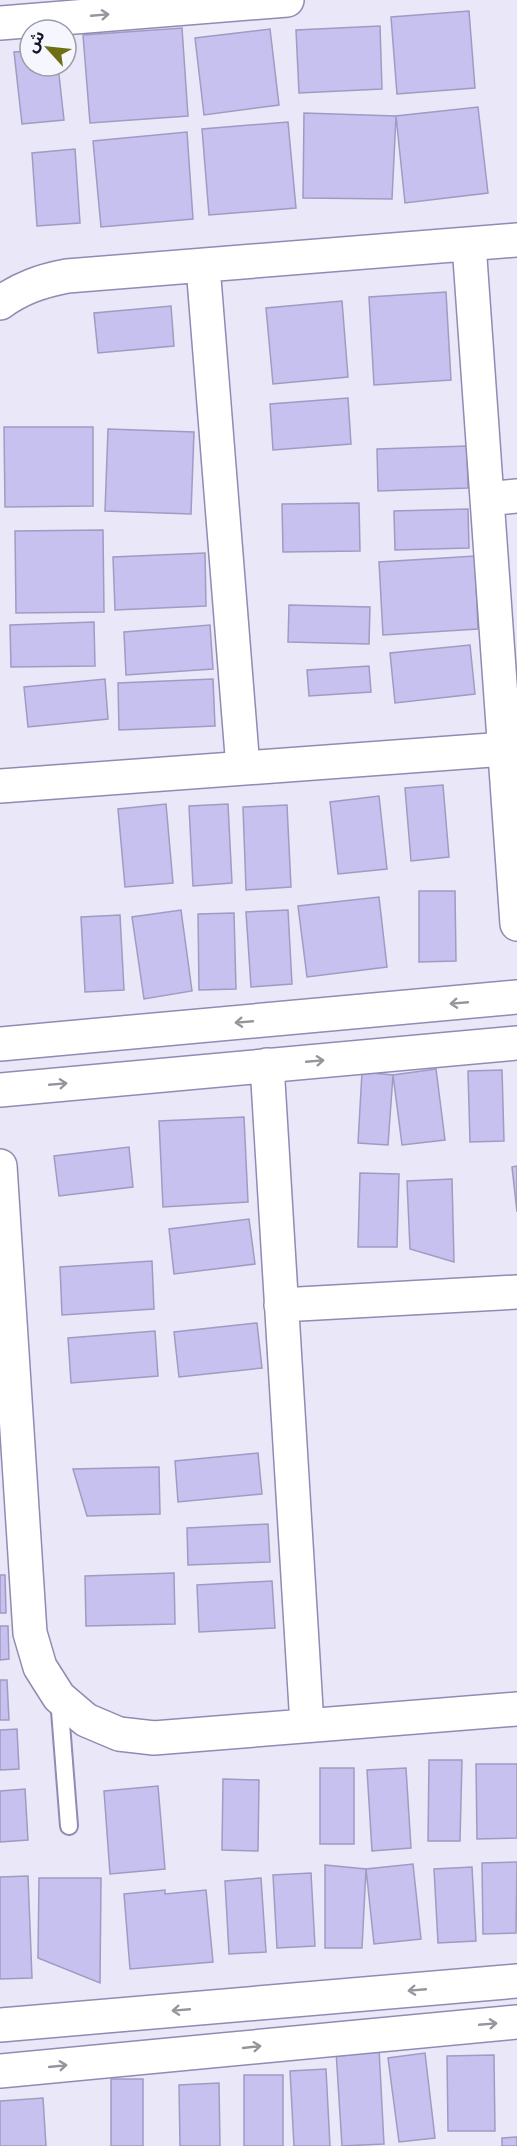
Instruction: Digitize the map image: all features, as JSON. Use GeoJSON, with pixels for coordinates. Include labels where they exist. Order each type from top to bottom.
{"type":"FeatureCollection","features":[{"type":"Feature","properties":{"kind":"street"},"geometry":{"type":"LineString","coordinates":[[0,23],[287,0]]}},
{"type":"Feature","properties":{"kind":"street"},"geometry":{"type":"LineString","coordinates":[[0,303],[18,291],[42,281],[67,276],[517,240]]}},
{"type":"Feature","properties":{"kind":"street"},"geometry":{"type":"LineString","coordinates":[[469,244],[502,498],[505,749],[517,924]]}},
{"type":"Feature","properties":{"kind":"street"},"geometry":{"type":"LineString","coordinates":[[203,266],[243,768]]}},
{"type":"Feature","properties":{"kind":"street"},"geometry":{"type":"LineString","coordinates":[[0,786],[505,749]]}},
{"type":"Feature","properties":{"kind":"street"},"geometry":{"type":"LineString","coordinates":[[0,1044],[517,998]]}},
{"type":"Feature","properties":{"kind":"street"},"geometry":{"type":"LineString","coordinates":[[0,1090],[517,1042]]}},
{"type":"Feature","properties":{"kind":"street"},"geometry":{"type":"LineString","coordinates":[[267,1065],[307,1725]]}},
{"type":"Feature","properties":{"kind":"street"},"geometry":{"type":"LineString","coordinates":[[0,1166],[30,1633],[40,1667],[59,1697],[86,1720],[119,1734],[154,1738],[517,1709]]}},
{"type":"Feature","properties":{"kind":"street"},"geometry":{"type":"LineString","coordinates":[[281,1305],[517,1292]]}},
{"type":"Feature","properties":{"kind":"street"},"geometry":{"type":"LineString","coordinates":[[0,2025],[517,1981]]}},
{"type":"Feature","properties":{"kind":"street"},"geometry":{"type":"LineString","coordinates":[[450,1987],[452,2027]]}},
{"type":"Feature","properties":{"kind":"street"},"geometry":{"type":"LineString","coordinates":[[0,2071],[517,2022]]}},
{"type":"Feature","properties":{"kind":"lane"},"geometry":{"type":"LineString","coordinates":[[59,1697],[69,1826]]}},
{"type":"Feature","properties":{"kind":"building"},"geometry":{"type":"Polygon","coordinates":[[[469,11],[475,88],[397,94],[391,17],[469,11]]]}},
{"type":"Feature","properties":{"kind":"building"},"geometry":{"type":"Polygon","coordinates":[[[380,26],[382,89],[299,93],[296,30],[380,26]]]}},
{"type":"Feature","properties":{"kind":"building"},"geometry":{"type":"Polygon","coordinates":[[[182,28],[188,116],[90,123],[83,35],[182,28]]]}},
{"type":"Feature","properties":{"kind":"building"},"geometry":{"type":"Polygon","coordinates":[[[270,29],[279,105],[204,115],[195,38],[270,29]]]}},
{"type":"Feature","properties":{"kind":"building"},"geometry":{"type":"Polygon","coordinates":[[[14,52],[18,52],[18,78],[59,78],[64,120],[22,124],[14,52]]]}},
{"type":"Feature","properties":{"kind":"building"},"geometry":{"type":"Polygon","coordinates":[[[478,107],[488,193],[405,203],[396,116],[478,107]]]}},
{"type":"Feature","properties":{"kind":"building"},"geometry":{"type":"Polygon","coordinates":[[[304,113],[396,116],[392,199],[303,198],[304,113]]]}},
{"type":"Feature","properties":{"kind":"building"},"geometry":{"type":"Polygon","coordinates":[[[288,122],[296,208],[209,215],[202,129],[288,122]]]}},
{"type":"Feature","properties":{"kind":"building"},"geometry":{"type":"Polygon","coordinates":[[[187,132],[193,219],[101,227],[93,141],[187,132]]]}},
{"type":"Feature","properties":{"kind":"building"},"geometry":{"type":"Polygon","coordinates":[[[75,149],[80,223],[37,226],[32,153],[75,149]]]}},
{"type":"Feature","properties":{"kind":"building"},"geometry":{"type":"Polygon","coordinates":[[[446,292],[451,380],[374,385],[369,297],[446,292]]]}},
{"type":"Feature","properties":{"kind":"building"},"geometry":{"type":"Polygon","coordinates":[[[342,301],[348,377],[273,384],[266,308],[342,301]]]}},
{"type":"Feature","properties":{"kind":"building"},"geometry":{"type":"Polygon","coordinates":[[[171,306],[174,346],[98,353],[94,313],[171,306]]]}},
{"type":"Feature","properties":{"kind":"building"},"geometry":{"type":"Polygon","coordinates":[[[348,398],[351,444],[273,450],[270,404],[348,398]]]}},
{"type":"Feature","properties":{"kind":"building"},"geometry":{"type":"Polygon","coordinates":[[[4,427],[93,427],[93,506],[5,507],[4,427]]]}},
{"type":"Feature","properties":{"kind":"building"},"geometry":{"type":"Polygon","coordinates":[[[108,429],[194,432],[191,514],[105,511],[108,429]]]}},
{"type":"Feature","properties":{"kind":"building"},"geometry":{"type":"Polygon","coordinates":[[[467,446],[468,488],[378,491],[377,449],[467,446]]]}},
{"type":"Feature","properties":{"kind":"building"},"geometry":{"type":"Polygon","coordinates":[[[359,503],[360,551],[283,552],[282,504],[359,503]]]}},
{"type":"Feature","properties":{"kind":"building"},"geometry":{"type":"Polygon","coordinates":[[[468,509],[469,548],[395,550],[394,511],[468,509]]]}},
{"type":"Feature","properties":{"kind":"building"},"geometry":{"type":"Polygon","coordinates":[[[103,530],[104,612],[16,613],[15,531],[103,530]]]}},
{"type":"Feature","properties":{"kind":"building"},"geometry":{"type":"Polygon","coordinates":[[[205,553],[206,606],[115,610],[113,557],[205,553]]]}},
{"type":"Feature","properties":{"kind":"building"},"geometry":{"type":"Polygon","coordinates":[[[475,556],[478,629],[383,635],[379,562],[475,556]]]}},
{"type":"Feature","properties":{"kind":"building"},"geometry":{"type":"Polygon","coordinates":[[[289,605],[370,607],[369,644],[288,642],[289,605]]]}},
{"type":"Feature","properties":{"kind":"building"},"geometry":{"type":"Polygon","coordinates":[[[94,622],[95,666],[11,667],[10,625],[94,622]]]}},
{"type":"Feature","properties":{"kind":"building"},"geometry":{"type":"Polygon","coordinates":[[[210,625],[213,669],[126,675],[124,632],[210,625]]]}},
{"type":"Feature","properties":{"kind":"building"},"geometry":{"type":"Polygon","coordinates":[[[470,645],[475,694],[395,703],[390,653],[470,645]]]}},
{"type":"Feature","properties":{"kind":"building"},"geometry":{"type":"Polygon","coordinates":[[[369,666],[371,692],[309,696],[307,670],[369,666]]]}},
{"type":"Feature","properties":{"kind":"building"},"geometry":{"type":"Polygon","coordinates":[[[105,679],[108,719],[28,727],[24,687],[105,679]]]}},
{"type":"Feature","properties":{"kind":"building"},"geometry":{"type":"Polygon","coordinates":[[[213,679],[215,726],[119,730],[118,683],[213,679]]]}},
{"type":"Feature","properties":{"kind":"building"},"geometry":{"type":"Polygon","coordinates":[[[443,785],[449,857],[411,861],[405,788],[443,785]]]}},
{"type":"Feature","properties":{"kind":"building"},"geometry":{"type":"Polygon","coordinates":[[[379,796],[387,869],[338,874],[330,802],[379,796]]]}},
{"type":"Feature","properties":{"kind":"building"},"geometry":{"type":"Polygon","coordinates":[[[166,804],[173,883],[125,887],[118,809],[166,804]]]}},
{"type":"Feature","properties":{"kind":"building"},"geometry":{"type":"Polygon","coordinates":[[[228,804],[232,883],[193,886],[189,806],[228,804]]]}},
{"type":"Feature","properties":{"kind":"building"},"geometry":{"type":"Polygon","coordinates":[[[287,805],[291,887],[246,890],[243,807],[287,805]]]}},
{"type":"Feature","properties":{"kind":"building"},"geometry":{"type":"Polygon","coordinates":[[[419,891],[455,891],[456,961],[419,962],[419,891]]]}},
{"type":"Feature","properties":{"kind":"building"},"geometry":{"type":"Polygon","coordinates":[[[379,897],[387,967],[307,977],[298,906],[379,897]]]}},
{"type":"Feature","properties":{"kind":"building"},"geometry":{"type":"Polygon","coordinates":[[[181,910],[192,991],[144,999],[132,917],[181,910]]]}},
{"type":"Feature","properties":{"kind":"building"},"geometry":{"type":"Polygon","coordinates":[[[288,910],[292,984],[251,987],[246,912],[288,910]]]}},
{"type":"Feature","properties":{"kind":"building"},"geometry":{"type":"Polygon","coordinates":[[[234,913],[236,989],[199,990],[198,914],[234,913]]]}},
{"type":"Feature","properties":{"kind":"building"},"geometry":{"type":"Polygon","coordinates":[[[120,915],[124,990],[85,992],[81,917],[120,915]]]}},
{"type":"Feature","properties":{"kind":"building"},"geometry":{"type":"Polygon","coordinates":[[[436,1069],[445,1140],[402,1145],[393,1075],[436,1069]]]}},
{"type":"Feature","properties":{"kind":"building"},"geometry":{"type":"Polygon","coordinates":[[[502,1070],[504,1141],[470,1142],[468,1071],[502,1070]]]}},
{"type":"Feature","properties":{"kind":"building"},"geometry":{"type":"Polygon","coordinates":[[[362,1072],[393,1075],[388,1145],[358,1143],[362,1072]]]}},
{"type":"Feature","properties":{"kind":"building"},"geometry":{"type":"Polygon","coordinates":[[[244,1117],[248,1202],[163,1207],[159,1121],[244,1117]]]}},
{"type":"Feature","properties":{"kind":"building"},"geometry":{"type":"Polygon","coordinates":[[[129,1147],[133,1187],[59,1196],[54,1156],[129,1147]]]}},
{"type":"Feature","properties":{"kind":"building"},"geometry":{"type":"Polygon","coordinates":[[[517,1166],[517,1212],[512,1167],[517,1166]]]}},
{"type":"Feature","properties":{"kind":"building"},"geometry":{"type":"Polygon","coordinates":[[[360,1173],[399,1174],[397,1247],[358,1247],[360,1173]]]}},
{"type":"Feature","properties":{"kind":"building"},"geometry":{"type":"Polygon","coordinates":[[[452,1179],[454,1262],[410,1249],[407,1181],[452,1179]]]}},
{"type":"Feature","properties":{"kind":"building"},"geometry":{"type":"Polygon","coordinates":[[[249,1219],[255,1264],[174,1274],[169,1229],[249,1219]]]}},
{"type":"Feature","properties":{"kind":"building"},"geometry":{"type":"Polygon","coordinates":[[[152,1261],[154,1309],[62,1315],[60,1267],[152,1261]]]}},
{"type":"Feature","properties":{"kind":"building"},"geometry":{"type":"Polygon","coordinates":[[[257,1323],[262,1368],[179,1377],[174,1332],[257,1323]]]}},
{"type":"Feature","properties":{"kind":"building"},"geometry":{"type":"Polygon","coordinates":[[[155,1331],[158,1376],[71,1383],[68,1338],[155,1331]]]}},
{"type":"Feature","properties":{"kind":"building"},"geometry":{"type":"Polygon","coordinates":[[[258,1453],[262,1494],[178,1502],[175,1461],[258,1453]]]}},
{"type":"Feature","properties":{"kind":"building"},"geometry":{"type":"Polygon","coordinates":[[[159,1467],[160,1514],[87,1516],[73,1469],[159,1467]]]}},
{"type":"Feature","properties":{"kind":"building"},"geometry":{"type":"Polygon","coordinates":[[[268,1524],[270,1562],[188,1565],[187,1528],[268,1524]]]}},
{"type":"Feature","properties":{"kind":"building"},"geometry":{"type":"Polygon","coordinates":[[[174,1573],[175,1624],[86,1626],[85,1576],[174,1573]]]}},
{"type":"Feature","properties":{"kind":"building"},"geometry":{"type":"Polygon","coordinates":[[[0,1575],[5,1575],[6,1613],[0,1613],[0,1575]]]}},
{"type":"Feature","properties":{"kind":"building"},"geometry":{"type":"Polygon","coordinates":[[[272,1581],[275,1628],[199,1632],[197,1585],[272,1581]]]}},
{"type":"Feature","properties":{"kind":"building"},"geometry":{"type":"Polygon","coordinates":[[[0,1626],[8,1626],[9,1659],[0,1660],[0,1626]]]}},
{"type":"Feature","properties":{"kind":"building"},"geometry":{"type":"Polygon","coordinates":[[[0,1680],[7,1680],[9,1720],[0,1720],[0,1680]]]}},
{"type":"Feature","properties":{"kind":"building"},"geometry":{"type":"Polygon","coordinates":[[[17,1729],[19,1769],[0,1770],[0,1730],[17,1729]]]}},
{"type":"Feature","properties":{"kind":"building"},"geometry":{"type":"Polygon","coordinates":[[[429,1760],[462,1760],[460,1841],[428,1841],[429,1760]]]}},
{"type":"Feature","properties":{"kind":"building"},"geometry":{"type":"Polygon","coordinates":[[[476,1764],[517,1764],[517,1838],[477,1839],[476,1764]]]}},
{"type":"Feature","properties":{"kind":"building"},"geometry":{"type":"Polygon","coordinates":[[[320,1768],[354,1768],[354,1844],[320,1844],[320,1768]]]}},
{"type":"Feature","properties":{"kind":"building"},"geometry":{"type":"Polygon","coordinates":[[[406,1768],[411,1848],[372,1851],[367,1770],[406,1768]]]}},
{"type":"Feature","properties":{"kind":"building"},"geometry":{"type":"Polygon","coordinates":[[[223,1779],[259,1780],[258,1851],[222,1850],[223,1779]]]}},
{"type":"Feature","properties":{"kind":"building"},"geometry":{"type":"Polygon","coordinates":[[[158,1786],[165,1869],[110,1874],[104,1791],[158,1786]]]}},
{"type":"Feature","properties":{"kind":"building"},"geometry":{"type":"Polygon","coordinates":[[[25,1789],[28,1840],[0,1842],[0,1791],[25,1789]]]}},
{"type":"Feature","properties":{"kind":"building"},"geometry":{"type":"Polygon","coordinates":[[[517,1862],[516,1933],[483,1934],[482,1863],[517,1862]]]}},
{"type":"Feature","properties":{"kind":"building"},"geometry":{"type":"Polygon","coordinates":[[[413,1864],[421,1939],[374,1944],[366,1869],[413,1864]]]}},
{"type":"Feature","properties":{"kind":"building"},"geometry":{"type":"Polygon","coordinates":[[[325,1865],[366,1869],[362,1948],[325,1948],[325,1865]]]}},
{"type":"Feature","properties":{"kind":"building"},"geometry":{"type":"Polygon","coordinates":[[[472,1867],[476,1941],[438,1943],[434,1869],[472,1867]]]}},
{"type":"Feature","properties":{"kind":"building"},"geometry":{"type":"Polygon","coordinates":[[[311,1873],[315,1946],[277,1948],[273,1875],[311,1873]]]}},
{"type":"Feature","properties":{"kind":"building"},"geometry":{"type":"Polygon","coordinates":[[[28,1876],[32,1978],[0,1979],[0,1877],[28,1876]]]}},
{"type":"Feature","properties":{"kind":"building"},"geometry":{"type":"Polygon","coordinates":[[[39,1878],[101,1878],[100,1983],[38,1958],[39,1878]]]}},
{"type":"Feature","properties":{"kind":"building"},"geometry":{"type":"Polygon","coordinates":[[[261,1878],[266,1952],[229,1954],[225,1881],[261,1878]]]}},
{"type":"Feature","properties":{"kind":"building"},"geometry":{"type":"Polygon","coordinates":[[[165,1890],[165,1894],[206,1890],[213,1962],[130,1969],[124,1894],[165,1890]]]}},
{"type":"Feature","properties":{"kind":"building"},"geometry":{"type":"Polygon","coordinates":[[[379,2049],[384,2144],[342,2146],[336,2051],[379,2049]]]}},
{"type":"Feature","properties":{"kind":"building"},"geometry":{"type":"Polygon","coordinates":[[[425,2053],[435,2138],[399,2142],[388,2058],[425,2053]]]}},
{"type":"Feature","properties":{"kind":"building"},"geometry":{"type":"Polygon","coordinates":[[[494,2055],[495,2131],[448,2131],[447,2056],[494,2055]]]}},
{"type":"Feature","properties":{"kind":"building"},"geometry":{"type":"Polygon","coordinates":[[[326,2069],[330,2146],[294,2146],[290,2071],[326,2069]]]}},
{"type":"Feature","properties":{"kind":"building"},"geometry":{"type":"Polygon","coordinates":[[[244,2075],[283,2075],[283,2146],[244,2146],[244,2075]]]}},
{"type":"Feature","properties":{"kind":"building"},"geometry":{"type":"Polygon","coordinates":[[[111,2079],[143,2079],[143,2146],[111,2146],[111,2079]]]}},
{"type":"Feature","properties":{"kind":"building"},"geometry":{"type":"Polygon","coordinates":[[[219,2083],[220,2146],[180,2146],[179,2085],[219,2083]]]}},
{"type":"Feature","properties":{"kind":"building"},"geometry":{"type":"Polygon","coordinates":[[[43,2098],[46,2146],[0,2146],[0,2101],[43,2098]]]}},
{"type":"Feature","properties":{"kind":"building"},"geometry":{"type":"Polygon","coordinates":[[[517,2137],[517,2146],[502,2146],[502,2138],[517,2137]]]}}]}
